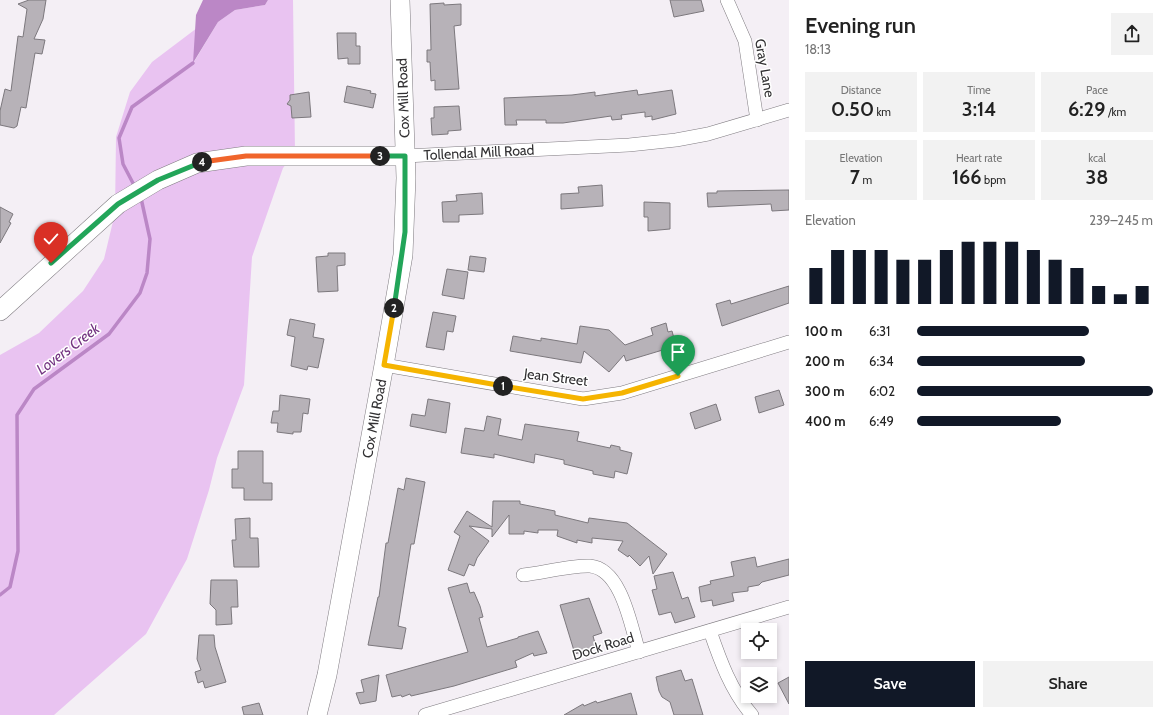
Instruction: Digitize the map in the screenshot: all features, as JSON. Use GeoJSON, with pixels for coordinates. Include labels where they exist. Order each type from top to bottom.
{"type":"FeatureCollection","features":[{"type":"Feature","properties":{"kind":"street","name":"Cox Mill Road"},"geometry":{"type":"LineString","coordinates":[[317,715],[327,675],[384,365],[399,280],[405,232],[405,156],[400,0]]}},
{"type":"Feature","properties":{"kind":"street","name":"Gray Lane"},"geometry":{"type":"LineString","coordinates":[[727,0],[745,41],[757,120]]}},
{"type":"Feature","properties":{"kind":"street","name":"Tollendal Mill Road"},"geometry":{"type":"LineString","coordinates":[[0,311],[118,204],[158,180],[197,163],[246,156],[405,156],[629,145],[676,140],[708,134],[789,110]]}},
{"type":"Feature","properties":{"kind":"street","name":"Jean Street"},"geometry":{"type":"LineString","coordinates":[[384,365],[583,399],[622,393],[789,342]]}},
{"type":"Feature","properties":{"kind":"street"},"geometry":{"type":"LineString","coordinates":[[523,575],[590,566],[606,572],[618,587],[639,652]]}},
{"type":"Feature","properties":{"kind":"street","name":"Dock Road"},"geometry":{"type":"LineString","coordinates":[[425,715],[789,607]]}},
{"type":"Feature","properties":{"kind":"street"},"geometry":{"type":"LineString","coordinates":[[710,631],[726,673],[742,702],[752,715]]}},
{"type":"Feature","properties":{"kind":"shaded area"},"geometry":{"type":"Polygon","coordinates":[[[203,0],[268,0],[265,5],[235,10],[218,22],[193,63],[196,15],[203,0]]]}},
{"type":"Feature","properties":{"kind":"shaded area"},"geometry":{"type":"Polygon","coordinates":[[[268,0],[293,0],[295,153],[283,168],[252,257],[244,385],[217,458],[209,490],[187,559],[146,634],[54,715],[0,715],[0,355],[39,333],[83,291],[104,259],[115,213],[116,137],[130,92],[152,62],[197,28],[194,62],[218,22],[235,10],[265,5],[268,0]]]}},
{"type":"Feature","properties":{"kind":"building"},"geometry":{"type":"Polygon","coordinates":[[[29,0],[46,0],[43,19],[34,39],[45,40],[42,54],[35,53],[26,108],[21,107],[17,126],[14,128],[0,125],[0,111],[5,89],[11,91],[18,36],[23,37],[27,9],[18,4],[29,0]]]}},
{"type":"Feature","properties":{"kind":"building"},"geometry":{"type":"Polygon","coordinates":[[[670,0],[701,0],[704,11],[674,17],[670,0]]]}},
{"type":"Feature","properties":{"kind":"building"},"geometry":{"type":"Polygon","coordinates":[[[444,3],[444,5],[461,4],[461,25],[454,26],[459,89],[435,90],[435,80],[431,81],[430,62],[427,62],[427,50],[431,50],[430,4],[444,3]]]}},
{"type":"Feature","properties":{"kind":"building"},"geometry":{"type":"Polygon","coordinates":[[[337,33],[356,33],[356,46],[360,46],[360,64],[348,64],[348,58],[338,59],[337,33]]]}},
{"type":"Feature","properties":{"kind":"building"},"geometry":{"type":"Polygon","coordinates":[[[347,86],[371,91],[370,93],[376,94],[373,108],[344,102],[347,86]]]}},
{"type":"Feature","properties":{"kind":"building"},"geometry":{"type":"Polygon","coordinates":[[[637,90],[638,95],[672,90],[676,114],[652,120],[652,116],[645,117],[645,112],[621,115],[622,119],[612,120],[611,116],[563,123],[546,123],[546,120],[516,120],[517,125],[505,125],[504,98],[572,95],[595,92],[595,96],[637,90]]]}},
{"type":"Feature","properties":{"kind":"building"},"geometry":{"type":"Polygon","coordinates":[[[309,92],[311,117],[292,118],[291,106],[287,104],[290,100],[290,95],[309,92]]]}},
{"type":"Feature","properties":{"kind":"building"},"geometry":{"type":"Polygon","coordinates":[[[459,106],[461,130],[448,131],[448,134],[432,135],[431,118],[434,118],[434,107],[459,106]]]}},
{"type":"Feature","properties":{"kind":"building"},"geometry":{"type":"Polygon","coordinates":[[[602,185],[603,206],[561,209],[561,194],[579,193],[578,187],[602,185]]]}},
{"type":"Feature","properties":{"kind":"building"},"geometry":{"type":"Polygon","coordinates":[[[789,190],[789,210],[772,211],[771,204],[708,207],[707,193],[717,193],[717,191],[789,190]]]}},
{"type":"Feature","properties":{"kind":"building"},"geometry":{"type":"Polygon","coordinates":[[[482,193],[483,214],[459,215],[459,222],[443,222],[442,202],[457,201],[456,195],[482,193]]]}},
{"type":"Feature","properties":{"kind":"building"},"geometry":{"type":"Polygon","coordinates":[[[644,202],[670,203],[670,229],[648,231],[648,217],[644,217],[644,202]]]}},
{"type":"Feature","properties":{"kind":"building"},"geometry":{"type":"Polygon","coordinates":[[[0,207],[13,214],[9,222],[11,223],[0,243],[0,207]]]}},
{"type":"Feature","properties":{"kind":"building"},"geometry":{"type":"Polygon","coordinates":[[[328,253],[345,253],[345,265],[337,266],[338,291],[318,292],[316,257],[328,256],[328,253]]]}},
{"type":"Feature","properties":{"kind":"building"},"geometry":{"type":"Polygon","coordinates":[[[470,256],[486,258],[484,272],[468,270],[470,256]]]}},
{"type":"Feature","properties":{"kind":"building"},"geometry":{"type":"Polygon","coordinates":[[[447,269],[468,272],[464,299],[442,295],[447,269]]]}},
{"type":"Feature","properties":{"kind":"building"},"geometry":{"type":"Polygon","coordinates":[[[789,286],[789,303],[722,326],[716,304],[730,300],[731,304],[789,286]]]}},
{"type":"Feature","properties":{"kind":"building"},"geometry":{"type":"Polygon","coordinates":[[[433,312],[456,316],[453,332],[447,331],[444,350],[426,347],[433,312]]]}},
{"type":"Feature","properties":{"kind":"building"},"geometry":{"type":"Polygon","coordinates":[[[290,319],[315,324],[313,337],[324,339],[318,368],[308,366],[307,370],[291,366],[295,337],[287,335],[290,319]]]}},
{"type":"Feature","properties":{"kind":"building"},"geometry":{"type":"Polygon","coordinates":[[[666,323],[668,332],[672,331],[676,346],[626,361],[624,355],[609,372],[584,351],[581,363],[510,351],[513,336],[541,341],[541,338],[577,344],[580,326],[609,330],[625,345],[653,335],[651,328],[666,323]]]}},
{"type":"Feature","properties":{"kind":"building"},"geometry":{"type":"Polygon","coordinates":[[[779,390],[784,405],[759,413],[755,397],[779,390]]]}},
{"type":"Feature","properties":{"kind":"building"},"geometry":{"type":"Polygon","coordinates":[[[280,395],[310,399],[308,414],[303,413],[301,432],[293,432],[293,434],[277,432],[278,423],[271,423],[273,411],[279,411],[280,395]]]}},
{"type":"Feature","properties":{"kind":"building"},"geometry":{"type":"Polygon","coordinates":[[[428,399],[450,403],[446,433],[410,426],[412,414],[425,416],[428,399]]]}},
{"type":"Feature","properties":{"kind":"building"},"geometry":{"type":"Polygon","coordinates":[[[716,404],[721,420],[695,429],[690,413],[716,404]]]}},
{"type":"Feature","properties":{"kind":"building"},"geometry":{"type":"Polygon","coordinates":[[[487,416],[501,419],[498,435],[522,440],[525,424],[579,432],[577,441],[610,448],[611,445],[620,447],[620,450],[632,453],[627,474],[615,471],[614,478],[593,474],[593,471],[564,464],[564,460],[535,454],[534,463],[494,454],[494,458],[461,453],[465,428],[484,431],[487,416]]]}},
{"type":"Feature","properties":{"kind":"building"},"geometry":{"type":"Polygon","coordinates":[[[238,451],[263,451],[263,483],[272,483],[272,500],[244,500],[244,488],[232,488],[232,469],[238,469],[238,451]]]}},
{"type":"Feature","properties":{"kind":"building"},"geometry":{"type":"Polygon","coordinates":[[[406,478],[425,482],[414,544],[411,544],[398,626],[406,628],[402,649],[368,645],[379,597],[386,543],[388,543],[398,488],[404,490],[406,478]]]}},
{"type":"Feature","properties":{"kind":"building"},"geometry":{"type":"Polygon","coordinates":[[[493,501],[520,501],[520,504],[555,511],[555,515],[588,523],[589,518],[627,523],[667,554],[653,574],[649,556],[640,566],[629,555],[628,557],[618,550],[623,541],[592,538],[592,543],[577,540],[577,543],[557,536],[558,530],[538,530],[538,533],[524,531],[524,534],[509,534],[509,515],[492,537],[492,529],[469,526],[489,541],[477,558],[474,566],[469,564],[464,576],[448,570],[460,536],[454,532],[467,511],[492,527],[493,501]]]}},
{"type":"Feature","properties":{"kind":"building"},"geometry":{"type":"Polygon","coordinates":[[[250,518],[250,538],[258,538],[259,567],[234,567],[232,540],[236,540],[235,519],[250,518]]]}},
{"type":"Feature","properties":{"kind":"building"},"geometry":{"type":"Polygon","coordinates":[[[755,557],[757,567],[789,559],[789,575],[748,587],[748,591],[732,593],[734,601],[713,606],[712,600],[701,602],[699,587],[711,584],[710,581],[734,576],[731,562],[755,557]]]}},
{"type":"Feature","properties":{"kind":"building"},"geometry":{"type":"Polygon","coordinates":[[[673,572],[682,599],[688,597],[695,617],[675,623],[671,612],[659,615],[652,590],[657,589],[654,576],[673,572]]]}},
{"type":"Feature","properties":{"kind":"building"},"geometry":{"type":"Polygon","coordinates":[[[211,580],[237,580],[238,607],[231,607],[232,624],[216,625],[216,610],[210,604],[211,580]]]}},
{"type":"Feature","properties":{"kind":"building"},"geometry":{"type":"Polygon","coordinates":[[[467,583],[470,593],[474,592],[480,606],[483,617],[479,618],[487,647],[538,631],[547,653],[534,656],[533,653],[515,661],[517,667],[454,686],[411,696],[410,694],[402,697],[401,695],[392,697],[386,675],[468,652],[448,588],[467,583]]]}},
{"type":"Feature","properties":{"kind":"building"},"geometry":{"type":"Polygon","coordinates":[[[589,598],[602,633],[593,636],[596,647],[575,654],[560,605],[589,598]]]}},
{"type":"Feature","properties":{"kind":"building"},"geometry":{"type":"Polygon","coordinates":[[[199,635],[214,635],[215,647],[226,682],[205,688],[203,681],[198,683],[195,672],[201,670],[197,659],[199,635]]]}},
{"type":"Feature","properties":{"kind":"building"},"geometry":{"type":"Polygon","coordinates":[[[681,670],[685,681],[692,679],[703,715],[674,715],[670,702],[662,697],[659,691],[656,677],[681,670]]]}},
{"type":"Feature","properties":{"kind":"building"},"geometry":{"type":"Polygon","coordinates":[[[379,675],[376,701],[360,704],[356,693],[364,692],[361,680],[379,675]]]}},
{"type":"Feature","properties":{"kind":"building"},"geometry":{"type":"Polygon","coordinates":[[[789,677],[789,704],[778,683],[789,677]]]}},
{"type":"Feature","properties":{"kind":"building"},"geometry":{"type":"Polygon","coordinates":[[[631,693],[637,715],[564,715],[583,704],[584,706],[596,701],[597,703],[631,693]]]}},
{"type":"Feature","properties":{"kind":"building"},"geometry":{"type":"Polygon","coordinates":[[[259,703],[263,715],[244,715],[242,707],[259,703]]]}},
{"type":"Feature","properties":{"kind":"waterway","name":"Lovers Creek"},"geometry":{"type":"LineString","coordinates":[[135,187],[123,164],[119,138],[132,107],[193,63]]}},
{"type":"Feature","properties":{"kind":"waterway","name":"Lovers Creek"},"geometry":{"type":"LineString","coordinates":[[0,595],[10,587],[18,551],[17,415],[34,389],[109,334],[140,293],[147,273],[150,239],[141,198]]}},
{"type":"Feature","properties":{"kind":"route"},"geometry":{"type":"LineString","coordinates":[[51,263],[118,204],[158,180],[197,163],[246,156],[405,156],[405,232],[403,254],[384,365],[583,399],[622,393],[678,376]]}}]}
